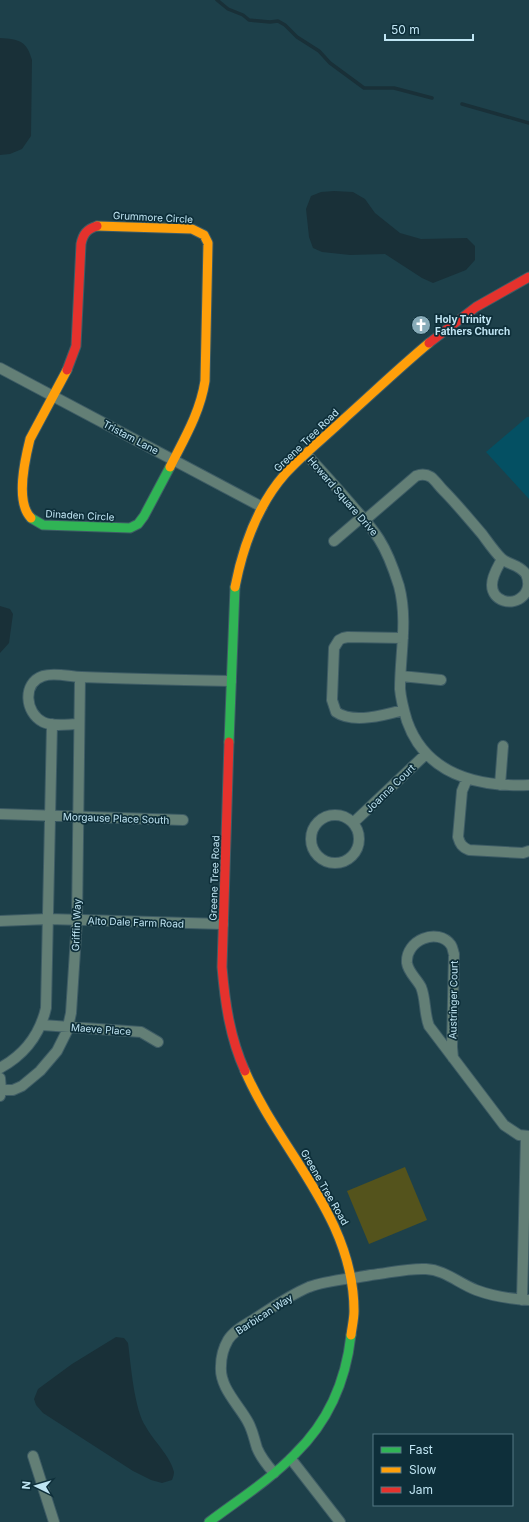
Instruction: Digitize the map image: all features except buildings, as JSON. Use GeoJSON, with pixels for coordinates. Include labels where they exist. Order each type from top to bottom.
{"type":"FeatureCollection","features":[{"type":"Feature","properties":{"kind":"street","name":"Grummore Circle"},"geometry":{"type":"LineString","coordinates":[[53,396],[66,371],[76,346],[81,244],[83,236],[87,231],[91,227],[97,226],[192,229],[199,231],[204,234],[208,240],[209,247],[203,394],[195,419],[174,460]]}},
{"type":"Feature","properties":{"kind":"street","name":"Greene Tree Road"},"geometry":{"type":"LineString","coordinates":[[209,1522],[291,1459],[305,1444],[322,1421],[336,1397],[346,1371],[354,1320],[354,1294],[352,1278],[343,1242],[332,1217],[248,1077],[236,1050],[227,1017],[223,992],[223,924],[234,591],[237,571],[247,538],[262,507],[278,482],[290,468],[447,327],[499,292],[529,277]]}},
{"type":"Feature","properties":{"kind":"street","name":"Tristam Lane"},"geometry":{"type":"LineString","coordinates":[[0,368],[262,507]]}},
{"type":"Feature","properties":{"kind":"street","name":"Dinaden Circle"},"geometry":{"type":"LineString","coordinates":[[53,396],[30,439],[26,450],[23,502],[29,517],[36,522],[43,525],[130,528],[138,524],[144,516],[174,460]]}},
{"type":"Feature","properties":{"kind":"street","name":"Howard Square Drive"},"geometry":{"type":"LineString","coordinates":[[306,454],[363,518],[378,538],[385,550],[399,586],[402,602],[403,638],[401,698],[414,737],[426,754],[444,768],[467,779],[500,785],[529,785]]}},
{"type":"Feature","properties":{"kind":"street"},"geometry":{"type":"LineString","coordinates":[[334,541],[416,476],[423,474],[430,476],[502,559]]}},
{"type":"Feature","properties":{"kind":"street"},"geometry":{"type":"LineString","coordinates":[[403,638],[348,637],[339,640],[334,648],[332,700],[336,712],[346,716],[372,717],[404,710]]}},
{"type":"Feature","properties":{"kind":"street"},"geometry":{"type":"LineString","coordinates":[[79,724],[52,724],[44,722],[33,712],[29,705],[28,697],[30,687],[36,680],[43,676],[53,674],[80,677],[231,682]]}},
{"type":"Feature","properties":{"kind":"street"},"geometry":{"type":"LineString","coordinates":[[401,676],[441,680]]}},
{"type":"Feature","properties":{"kind":"street","name":"Griffin Way"},"geometry":{"type":"LineString","coordinates":[[0,1078],[1,1093],[22,1086],[40,1071],[57,1051],[68,1027],[71,1013],[77,920],[77,817],[80,677]]}},
{"type":"Feature","properties":{"kind":"street"},"geometry":{"type":"LineString","coordinates":[[0,1068],[9,1063],[30,1043],[42,1025],[46,1008],[52,724]]}},
{"type":"Feature","properties":{"kind":"street"},"geometry":{"type":"LineString","coordinates":[[500,785],[503,746]]}},
{"type":"Feature","properties":{"kind":"street","name":"Joanna Court"},"geometry":{"type":"LineString","coordinates":[[353,823],[426,754]]}},
{"type":"Feature","properties":{"kind":"street"},"geometry":{"type":"LineString","coordinates":[[467,779],[462,791],[458,836],[463,848],[469,850],[523,853],[529,851]]}},
{"type":"Feature","properties":{"kind":"street","name":"Morgause Place South"},"geometry":{"type":"LineString","coordinates":[[0,814],[183,820]]}},
{"type":"Feature","properties":{"kind":"street"},"geometry":{"type":"LineString","coordinates":[[335,815],[345,817],[353,823],[359,832],[359,844],[354,856],[343,863],[326,862],[315,854],[311,842],[312,832],[318,822],[326,816],[335,815]]}},
{"type":"Feature","properties":{"kind":"street","name":"Alto Dale Farm Road"},"geometry":{"type":"LineString","coordinates":[[0,921],[48,919],[223,924]]}},
{"type":"Feature","properties":{"kind":"street","name":"Austringer Court"},"geometry":{"type":"LineString","coordinates":[[453,1058],[454,954],[451,945],[442,939],[433,937],[423,938],[417,941],[412,947],[408,954],[407,963],[421,987],[425,1017],[429,1026],[453,1058],[504,1124],[514,1132],[528,1136]]}},
{"type":"Feature","properties":{"kind":"street","name":"Maeve Place"},"geometry":{"type":"LineString","coordinates":[[42,1025],[141,1032],[158,1042]]}},
{"type":"Feature","properties":{"kind":"street"},"geometry":{"type":"LineString","coordinates":[[526,1300],[528,1136]]}},
{"type":"Feature","properties":{"kind":"street","name":"Barbican Way"},"geometry":{"type":"LineString","coordinates":[[274,1473],[262,1458],[256,1447],[253,1432],[248,1422],[228,1391],[222,1378],[221,1367],[223,1353],[228,1340],[244,1325],[297,1293],[310,1287],[352,1278],[406,1270],[425,1269],[440,1271],[488,1294],[526,1300]]}},
{"type":"Feature","properties":{"kind":"street"},"geometry":{"type":"LineString","coordinates":[[33,1456],[54,1522]]}},
{"type":"Feature","properties":{"kind":"street"},"geometry":{"type":"LineString","coordinates":[[291,1459],[340,1522]]}},
{"type":"Feature","properties":{"kind":"shaded area"},"geometry":{"type":"Polygon","coordinates":[[[0,38],[12,39],[21,42],[28,49],[32,60],[31,136],[22,149],[10,154],[0,155],[0,38]]]}},
{"type":"Feature","properties":{"kind":"shaded area"},"geometry":{"type":"Polygon","coordinates":[[[321,192],[353,192],[365,199],[375,213],[400,233],[421,239],[467,238],[475,246],[475,260],[466,270],[433,283],[422,278],[385,254],[350,255],[322,252],[313,248],[309,237],[306,209],[311,196],[321,192]]]}},
{"type":"Feature","properties":{"kind":"shaded area"},"geometry":{"type":"Polygon","coordinates":[[[527,417],[529,417],[529,499],[486,452],[527,417]]]}},
{"type":"Feature","properties":{"kind":"shaded area"},"geometry":{"type":"Polygon","coordinates":[[[0,606],[10,609],[13,614],[9,643],[0,653],[0,606]]]}},
{"type":"Feature","properties":{"kind":"shaded area"},"geometry":{"type":"Polygon","coordinates":[[[405,1167],[427,1220],[369,1244],[347,1191],[405,1167]]]}},
{"type":"Feature","properties":{"kind":"shaded area"},"geometry":{"type":"Polygon","coordinates":[[[116,1337],[124,1338],[128,1343],[136,1398],[142,1419],[172,1466],[174,1475],[172,1480],[162,1483],[151,1480],[133,1471],[43,1413],[36,1405],[34,1399],[38,1389],[72,1364],[116,1337]]]}},
{"type":"Feature","properties":{"kind":"waterway"},"geometry":{"type":"LineString","coordinates":[[217,0],[228,9],[243,15],[249,20],[270,22],[278,21],[285,25],[297,37],[319,51],[330,63],[364,88],[394,88],[432,98]]}},
{"type":"Feature","properties":{"kind":"waterway"},"geometry":{"type":"LineString","coordinates":[[462,104],[529,123]]}},
{"type":"Feature","properties":{"kind":"traffic: fast"},"geometry":{"type":"LineString","coordinates":[[31,518],[43,525],[130,528],[138,524],[144,516],[170,467]]}},
{"type":"Feature","properties":{"kind":"traffic: fast"},"geometry":{"type":"LineString","coordinates":[[229,742],[235,587]]}},
{"type":"Feature","properties":{"kind":"traffic: fast"},"geometry":{"type":"LineString","coordinates":[[209,1522],[254,1490],[307,1442],[326,1414],[334,1399],[345,1368],[351,1335]]}},
{"type":"Feature","properties":{"kind":"traffic: slow"},"geometry":{"type":"LineString","coordinates":[[97,226],[192,229],[204,235],[208,243],[205,381],[203,393],[186,436],[170,467]]}},
{"type":"Feature","properties":{"kind":"traffic: slow"},"geometry":{"type":"LineString","coordinates":[[235,587],[242,557],[252,527],[266,499],[275,486],[307,453],[429,343]]}},
{"type":"Feature","properties":{"kind":"traffic: slow"},"geometry":{"type":"LineString","coordinates":[[31,518],[26,511],[22,491],[24,469],[30,439],[67,370]]}},
{"type":"Feature","properties":{"kind":"traffic: slow"},"geometry":{"type":"LineString","coordinates":[[245,1071],[260,1101],[313,1186],[329,1215],[342,1245],[351,1277],[354,1311],[351,1335]]}},
{"type":"Feature","properties":{"kind":"traffic: jam"},"geometry":{"type":"LineString","coordinates":[[67,370],[76,346],[81,244],[86,232],[97,226]]}},
{"type":"Feature","properties":{"kind":"traffic: jam"},"geometry":{"type":"LineString","coordinates":[[429,343],[476,307],[529,277]]}},
{"type":"Feature","properties":{"kind":"traffic: jam"},"geometry":{"type":"LineString","coordinates":[[229,742],[222,967],[229,1020],[245,1071]]}},
{"type":"Feature","properties":{"kind":"place","name":"Holy Trinity Fathers Church"},"geometry":{"type":"Point","coordinates":[421,325]}}]}
